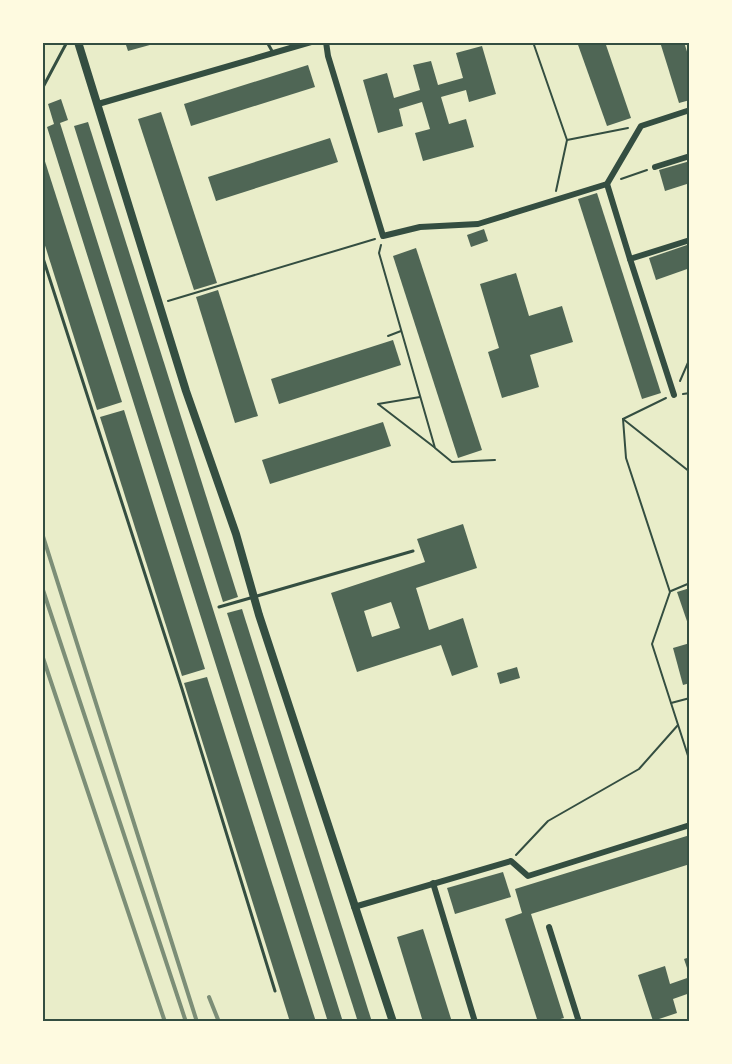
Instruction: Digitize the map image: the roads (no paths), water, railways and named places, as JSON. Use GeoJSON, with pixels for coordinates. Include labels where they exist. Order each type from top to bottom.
{"type":"FeatureCollection","features":[{"type":"Feature","properties":{"kind":"street"},"geometry":{"type":"LineString","coordinates":[[78,42],[159,304],[393,1022]]}},
{"type":"Feature","properties":{"kind":"street"},"geometry":{"type":"LineString","coordinates":[[98,104],[311,42]]}},
{"type":"Feature","properties":{"kind":"street"},"geometry":{"type":"LineString","coordinates":[[326,42],[328,56],[383,236],[420,227],[478,224],[607,184],[641,126],[690,110]]}},
{"type":"Feature","properties":{"kind":"street"},"geometry":{"type":"LineString","coordinates":[[656,166],[690,156]]}},
{"type":"Feature","properties":{"kind":"street"},"geometry":{"type":"LineString","coordinates":[[607,184],[674,395]]}},
{"type":"Feature","properties":{"kind":"street"},"geometry":{"type":"LineString","coordinates":[[630,259],[690,240]]}},
{"type":"Feature","properties":{"kind":"street"},"geometry":{"type":"LineString","coordinates":[[354,907],[511,861],[528,876],[690,825]]}},
{"type":"Feature","properties":{"kind":"street"},"geometry":{"type":"LineString","coordinates":[[433,883],[475,1022]]}},
{"type":"Feature","properties":{"kind":"street"},"geometry":{"type":"LineString","coordinates":[[549,927],[579,1022]]}},
{"type":"Feature","properties":{"kind":"lane"},"geometry":{"type":"LineString","coordinates":[[42,89],[67,42]]}},
{"type":"Feature","properties":{"kind":"lane"},"geometry":{"type":"LineString","coordinates":[[267,42],[273,53]]}},
{"type":"Feature","properties":{"kind":"lane"},"geometry":{"type":"LineString","coordinates":[[42,255],[182,689],[275,991]]}},
{"type":"Feature","properties":{"kind":"lane"},"geometry":{"type":"LineString","coordinates":[[219,607],[413,550]]}},
{"type":"Feature","properties":{"kind":"railway"},"geometry":{"type":"LineString","coordinates":[[42,533],[197,1022]]}},
{"type":"Feature","properties":{"kind":"railway"},"geometry":{"type":"LineString","coordinates":[[42,587],[186,1022]]}},
{"type":"Feature","properties":{"kind":"railway"},"geometry":{"type":"LineString","coordinates":[[42,655],[165,1022]]}},
{"type":"Feature","properties":{"kind":"railway"},"geometry":{"type":"LineString","coordinates":[[209,997],[219,1022]]}}]}
